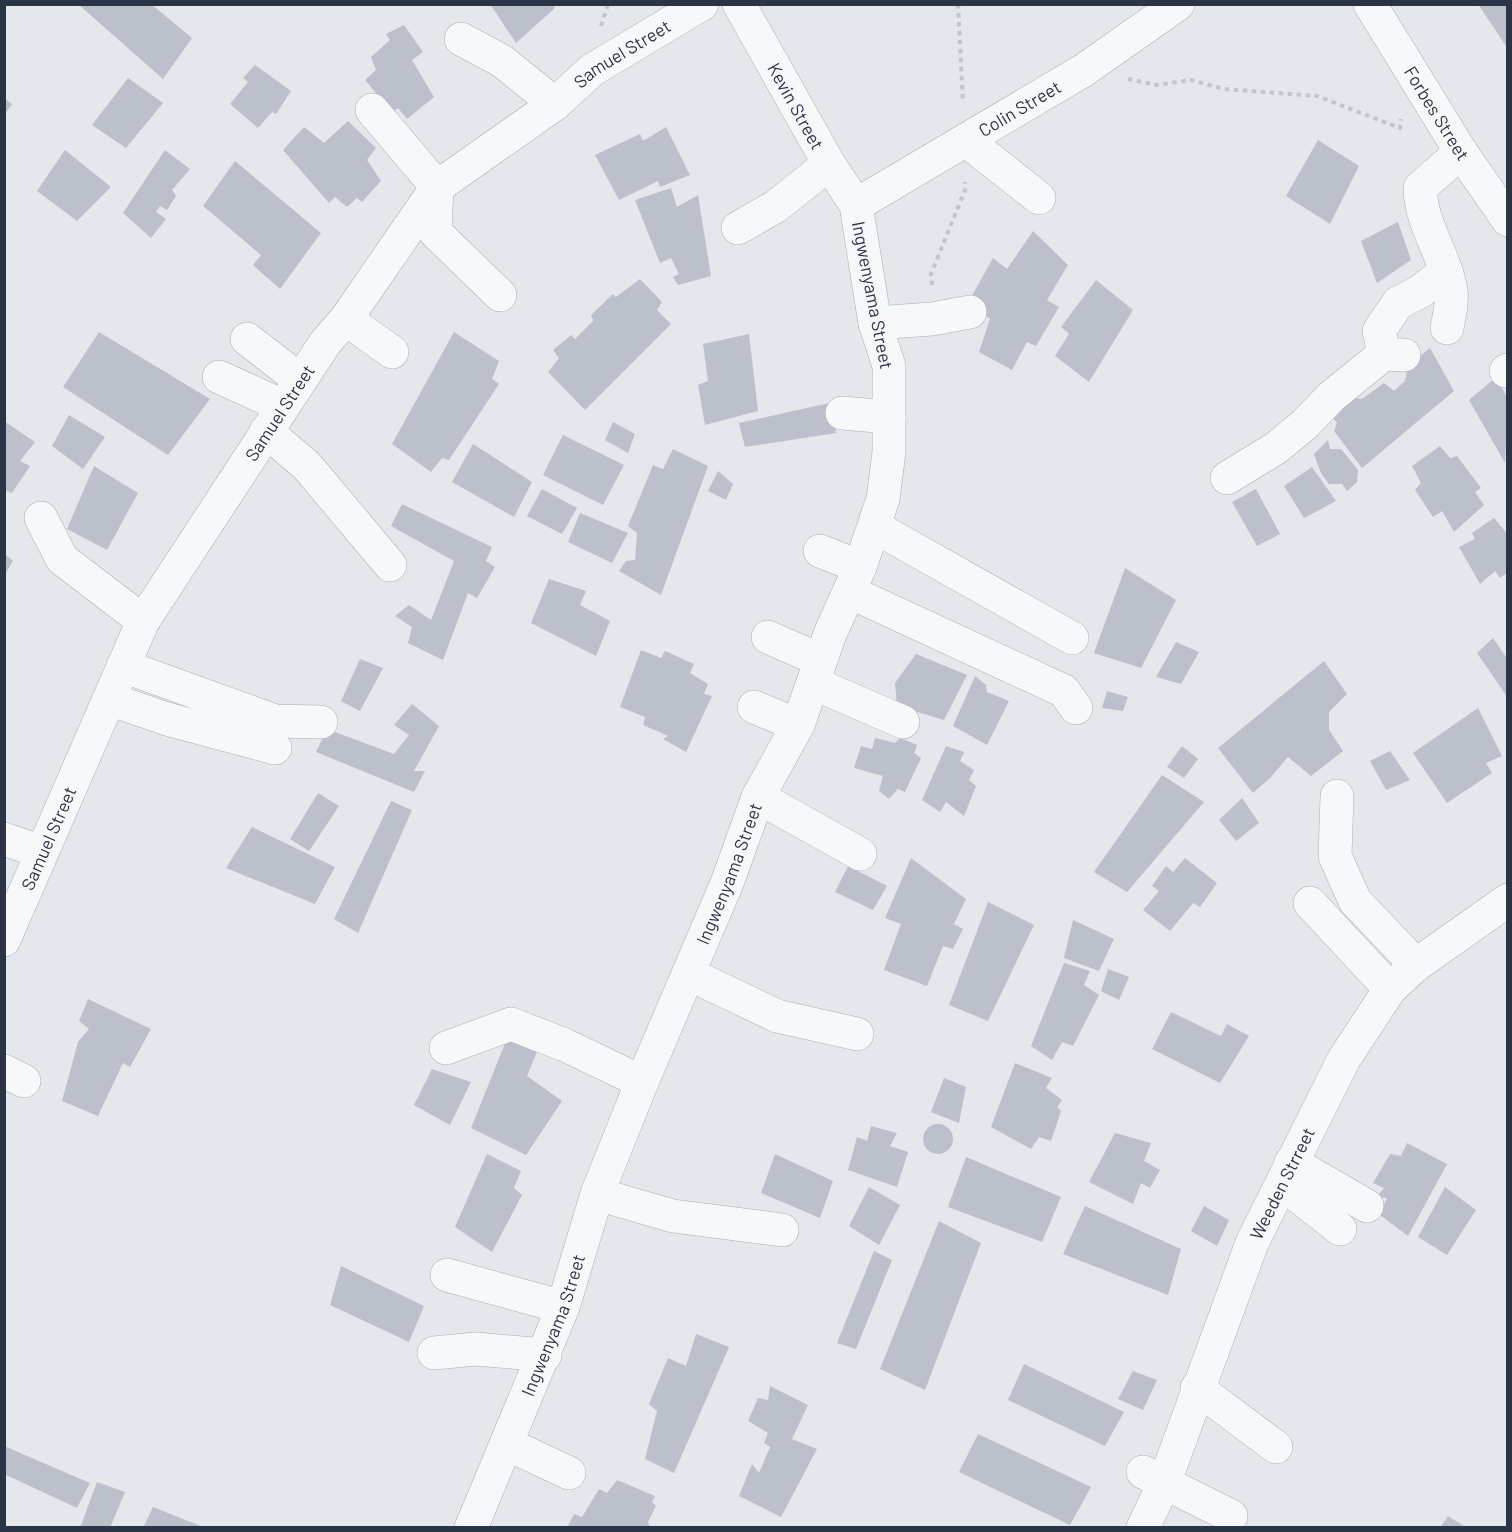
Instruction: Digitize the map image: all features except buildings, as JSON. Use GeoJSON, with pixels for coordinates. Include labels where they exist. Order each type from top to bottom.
{"type":"FeatureCollection","features":[{"type":"Feature","properties":{"kind":"street","name":"Samuel Street"},"geometry":{"type":"LineString","coordinates":[[8,919],[42,852],[143,621],[325,343],[346,319],[438,187],[555,104],[592,70],[702,4]]}},
{"type":"Feature","properties":{"kind":"street","name":"Kevin Street"},"geometry":{"type":"LineString","coordinates":[[739,4],[829,164],[856,205]]}},
{"type":"Feature","properties":{"kind":"street","name":"Colin Street"},"geometry":{"type":"LineString","coordinates":[[856,205],[1084,70],[1178,4]]}},
{"type":"Feature","properties":{"kind":"street","name":"Forbes Street"},"geometry":{"type":"LineString","coordinates":[[1379,7],[1407,67],[1508,220]]}},
{"type":"Feature","properties":{"kind":"street"},"geometry":{"type":"LineString","coordinates":[[460,39],[502,61],[555,104]]}},
{"type":"Feature","properties":{"kind":"street"},"geometry":{"type":"LineString","coordinates":[[372,110],[438,187],[435,232],[500,294]]}},
{"type":"Feature","properties":{"kind":"street"},"geometry":{"type":"LineString","coordinates":[[967,141],[1039,198]]}},
{"type":"Feature","properties":{"kind":"street"},"geometry":{"type":"LineString","coordinates":[[1447,328],[1452,293],[1446,271],[1428,232],[1421,205],[1420,188],[1461,152]]}},
{"type":"Feature","properties":{"kind":"street"},"geometry":{"type":"LineString","coordinates":[[738,228],[775,207],[829,164]]}},
{"type":"Feature","properties":{"kind":"street","name":"Ingwenyama Street"},"geometry":{"type":"LineString","coordinates":[[471,1527],[545,1355],[563,1307],[597,1194],[642,1082],[727,883],[758,797],[798,725],[875,527],[883,499],[889,452],[889,366],[875,323],[856,205]]}},
{"type":"Feature","properties":{"kind":"street"},"geometry":{"type":"LineString","coordinates":[[1227,478],[1276,448],[1304,425],[1332,396],[1394,354],[1378,331],[1398,303],[1420,291],[1446,271]]}},
{"type":"Feature","properties":{"kind":"street"},"geometry":{"type":"LineString","coordinates":[[875,323],[932,320],[970,312]]}},
{"type":"Feature","properties":{"kind":"street"},"geometry":{"type":"LineString","coordinates":[[346,319],[392,352]]}},
{"type":"Feature","properties":{"kind":"street"},"geometry":{"type":"LineString","coordinates":[[247,339],[283,406],[307,466],[390,565]]}},
{"type":"Feature","properties":{"kind":"street"},"geometry":{"type":"LineString","coordinates":[[219,377],[283,406]]}},
{"type":"Feature","properties":{"kind":"street"},"geometry":{"type":"LineString","coordinates":[[842,413],[889,417]]}},
{"type":"Feature","properties":{"kind":"street"},"geometry":{"type":"LineString","coordinates":[[41,518],[62,559],[143,621]]}},
{"type":"Feature","properties":{"kind":"street"},"geometry":{"type":"LineString","coordinates":[[875,527],[1072,638]]}},
{"type":"Feature","properties":{"kind":"street"},"geometry":{"type":"LineString","coordinates":[[820,551],[855,580],[1064,691],[1076,708]]}},
{"type":"Feature","properties":{"kind":"street"},"geometry":{"type":"LineString","coordinates":[[768,637],[817,672],[903,722]]}},
{"type":"Feature","properties":{"kind":"street"},"geometry":{"type":"LineString","coordinates":[[123,666],[275,721],[321,722]]}},
{"type":"Feature","properties":{"kind":"street"},"geometry":{"type":"LineString","coordinates":[[109,699],[168,719],[275,748]]}},
{"type":"Feature","properties":{"kind":"street"},"geometry":{"type":"LineString","coordinates":[[754,707],[798,725]]}},
{"type":"Feature","properties":{"kind":"street"},"geometry":{"type":"LineString","coordinates":[[1337,796],[1335,856],[1355,901],[1416,965]]}},
{"type":"Feature","properties":{"kind":"street"},"geometry":{"type":"LineString","coordinates":[[758,797],[860,854]]}},
{"type":"Feature","properties":{"kind":"street"},"geometry":{"type":"LineString","coordinates":[[4,839],[42,852]]}},
{"type":"Feature","properties":{"kind":"street","name":"Weeden Strreet"},"geometry":{"type":"LineString","coordinates":[[1143,1527],[1154,1477],[1197,1368],[1252,1243],[1344,1059],[1390,988],[1416,965],[1508,900]]}},
{"type":"Feature","properties":{"kind":"street"},"geometry":{"type":"LineString","coordinates":[[1310,903],[1390,988]]}},
{"type":"Feature","properties":{"kind":"street"},"geometry":{"type":"LineString","coordinates":[[689,974],[777,1016],[857,1034]]}},
{"type":"Feature","properties":{"kind":"street"},"geometry":{"type":"LineString","coordinates":[[446,1048],[511,1023],[565,1045],[642,1082]]}},
{"type":"Feature","properties":{"kind":"street"},"geometry":{"type":"LineString","coordinates":[[1287,1173],[1367,1206]]}},
{"type":"Feature","properties":{"kind":"street"},"geometry":{"type":"LineString","coordinates":[[1287,1173],[1340,1229]]}},
{"type":"Feature","properties":{"kind":"street"},"geometry":{"type":"LineString","coordinates":[[597,1194],[673,1216],[782,1230]]}},
{"type":"Feature","properties":{"kind":"street"},"geometry":{"type":"LineString","coordinates":[[447,1275],[563,1307]]}},
{"type":"Feature","properties":{"kind":"street"},"geometry":{"type":"LineString","coordinates":[[434,1353],[476,1349],[545,1355]]}},
{"type":"Feature","properties":{"kind":"street"},"geometry":{"type":"LineString","coordinates":[[1197,1368],[1276,1447]]}},
{"type":"Feature","properties":{"kind":"street"},"geometry":{"type":"LineString","coordinates":[[507,1444],[569,1473]]}},
{"type":"Feature","properties":{"kind":"street"},"geometry":{"type":"LineString","coordinates":[[1154,1477],[1231,1516]]}},
{"type":"Feature","properties":{"kind":"path"},"geometry":{"type":"LineString","coordinates":[[932,320],[932,274],[965,190],[967,141],[958,4]]}},
{"type":"Feature","properties":{"kind":"path"},"geometry":{"type":"LineString","coordinates":[[1084,70],[1156,85],[1191,80],[1224,89],[1317,96],[1400,128],[1407,67]]}}]}
